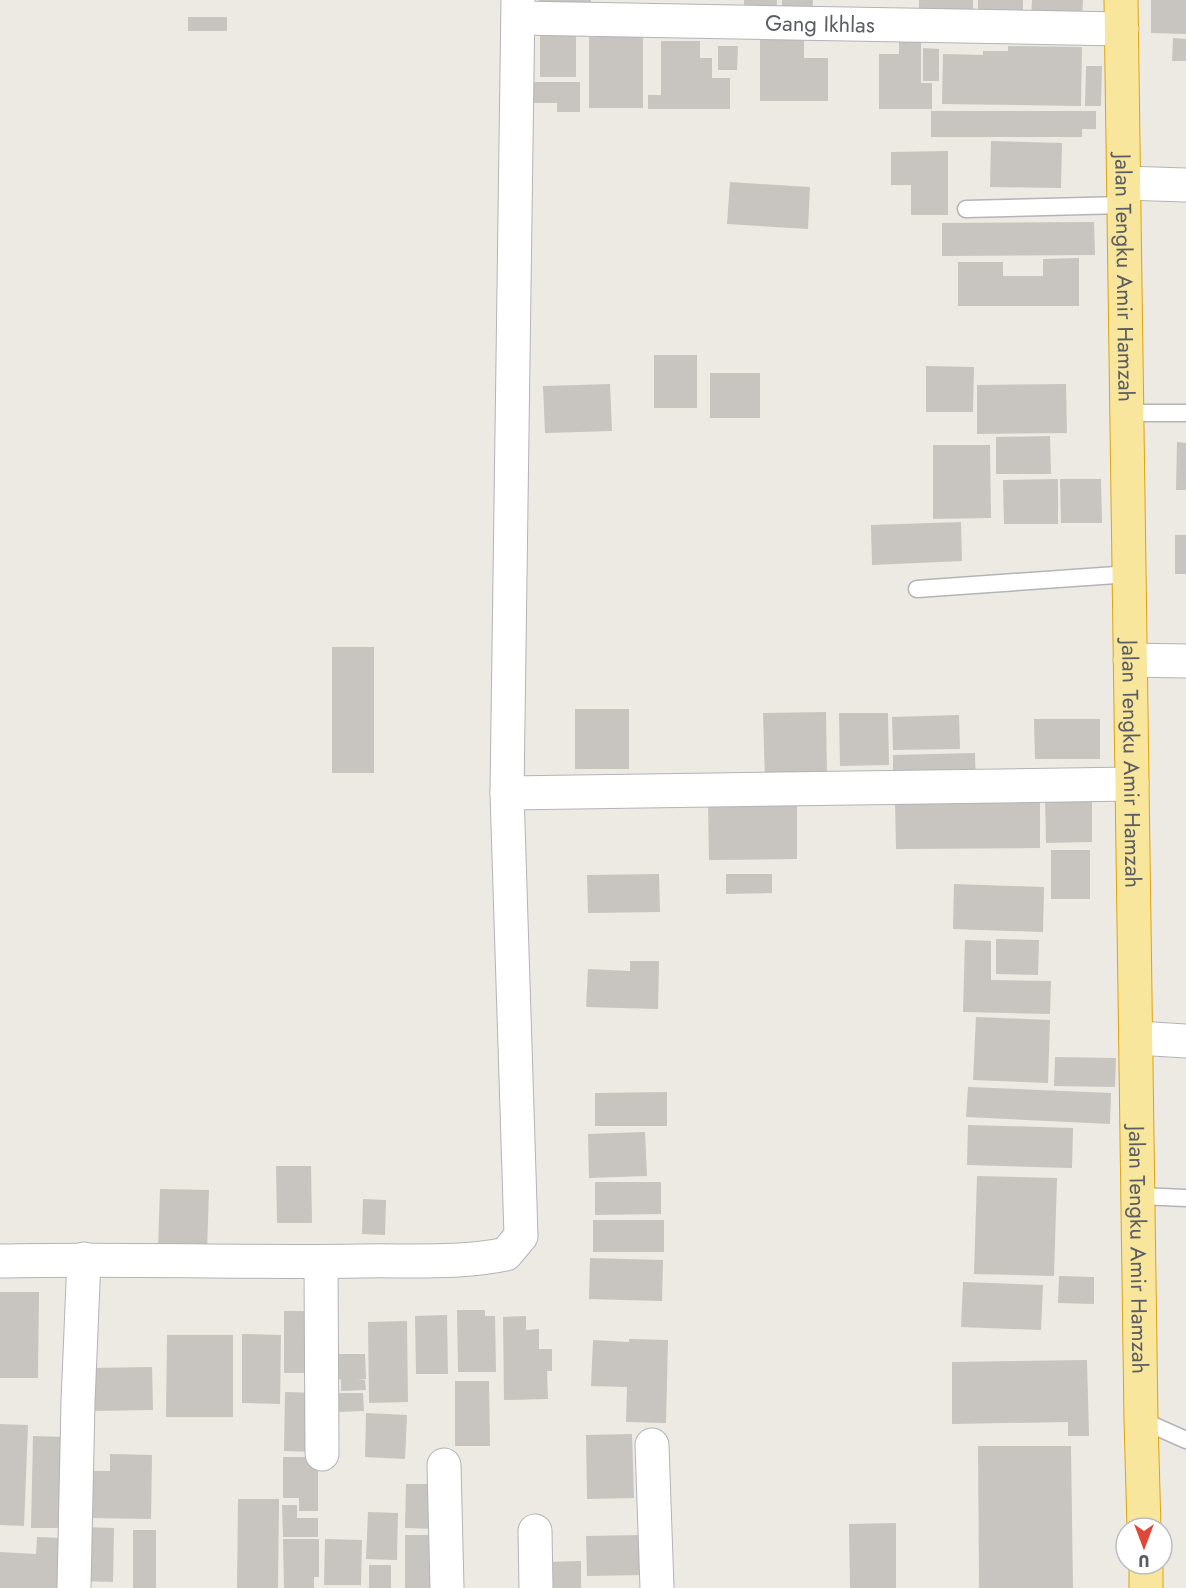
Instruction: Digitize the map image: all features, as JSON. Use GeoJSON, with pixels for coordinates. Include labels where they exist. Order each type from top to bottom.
{"type":"FeatureCollection","features":[{"type":"Feature","properties":{"kind":"highway","name":"Jalan Tengku Amir Hamzah"},"geometry":{"type":"LineString","coordinates":[[1121,14],[1144,1516]]}},
{"type":"Feature","properties":{"kind":"street","name":"Gang Ikhlas"},"geometry":{"type":"LineString","coordinates":[[518,9],[1121,14]]}},
{"type":"Feature","properties":{"kind":"street"},"geometry":{"type":"LineString","coordinates":[[0,1262],[84,1259],[321,1262],[496,1257],[506,1254],[521,1236],[507,793],[518,9]]}},
{"type":"Feature","properties":{"kind":"street"},"geometry":{"type":"LineString","coordinates":[[1124,194],[1186,185]]}},
{"type":"Feature","properties":{"kind":"street"},"geometry":{"type":"LineString","coordinates":[[1130,660],[1186,662]]}},
{"type":"Feature","properties":{"kind":"street"},"geometry":{"type":"LineString","coordinates":[[507,793],[1132,784]]}},
{"type":"Feature","properties":{"kind":"street"},"geometry":{"type":"LineString","coordinates":[[1136,1038],[1186,1041]]}},
{"type":"Feature","properties":{"kind":"street"},"geometry":{"type":"LineString","coordinates":[[74,1588],[84,1259]]}},
{"type":"Feature","properties":{"kind":"street"},"geometry":{"type":"LineString","coordinates":[[321,1262],[322,1454]]}},
{"type":"Feature","properties":{"kind":"street"},"geometry":{"type":"LineString","coordinates":[[652,1445],[657,1588]]}},
{"type":"Feature","properties":{"kind":"street"},"geometry":{"type":"LineString","coordinates":[[444,1465],[447,1588]]}},
{"type":"Feature","properties":{"kind":"street"},"geometry":{"type":"LineString","coordinates":[[535,1531],[536,1588]]}},
{"type":"Feature","properties":{"kind":"lane"},"geometry":{"type":"LineString","coordinates":[[966,209],[1124,194]]}},
{"type":"Feature","properties":{"kind":"lane"},"geometry":{"type":"LineString","coordinates":[[1127,413],[1186,413]]}},
{"type":"Feature","properties":{"kind":"lane"},"geometry":{"type":"LineString","coordinates":[[917,589],[1130,574]]}},
{"type":"Feature","properties":{"kind":"lane"},"geometry":{"type":"LineString","coordinates":[[1138,1196],[1186,1198]]}},
{"type":"Feature","properties":{"kind":"lane"},"geometry":{"type":"LineString","coordinates":[[1141,1420],[1186,1440]]}},
{"type":"Feature","properties":{"kind":"building"},"geometry":{"type":"Polygon","coordinates":[[[539,0],[591,0],[591,15],[539,15],[539,0]]]}},
{"type":"Feature","properties":{"kind":"building"},"geometry":{"type":"Polygon","coordinates":[[[744,0],[777,0],[776,17],[744,16],[744,0]]]}},
{"type":"Feature","properties":{"kind":"building"},"geometry":{"type":"Polygon","coordinates":[[[782,0],[813,0],[812,23],[782,22],[782,0]]]}},
{"type":"Feature","properties":{"kind":"building"},"geometry":{"type":"Polygon","coordinates":[[[919,0],[973,0],[973,19],[919,19],[919,0]]]}},
{"type":"Feature","properties":{"kind":"building"},"geometry":{"type":"Polygon","coordinates":[[[978,0],[1023,0],[1023,18],[978,18],[978,0]]]}},
{"type":"Feature","properties":{"kind":"building"},"geometry":{"type":"Polygon","coordinates":[[[1032,0],[1083,0],[1082,21],[1031,17],[1032,0]]]}},
{"type":"Feature","properties":{"kind":"building"},"geometry":{"type":"Polygon","coordinates":[[[1151,0],[1186,0],[1186,34],[1151,33],[1151,0]]]}},
{"type":"Feature","properties":{"kind":"building"},"geometry":{"type":"Polygon","coordinates":[[[188,17],[227,17],[227,31],[188,31],[188,17]]]}},
{"type":"Feature","properties":{"kind":"building"},"geometry":{"type":"Polygon","coordinates":[[[540,32],[576,32],[576,77],[540,77],[540,32]]]}},
{"type":"Feature","properties":{"kind":"building"},"geometry":{"type":"Polygon","coordinates":[[[760,35],[804,35],[804,58],[828,58],[828,101],[760,101],[760,35]]]}},
{"type":"Feature","properties":{"kind":"building"},"geometry":{"type":"Polygon","coordinates":[[[589,37],[643,37],[643,108],[589,108],[589,37]]]}},
{"type":"Feature","properties":{"kind":"building"},"geometry":{"type":"Polygon","coordinates":[[[1173,38],[1186,39],[1186,61],[1172,61],[1173,38]]]}},
{"type":"Feature","properties":{"kind":"building"},"geometry":{"type":"Polygon","coordinates":[[[661,41],[700,41],[700,58],[712,58],[712,78],[730,78],[730,109],[648,109],[648,95],[661,95],[661,41]]]}},
{"type":"Feature","properties":{"kind":"building"},"geometry":{"type":"Polygon","coordinates":[[[899,41],[921,41],[921,83],[932,83],[932,109],[879,109],[879,54],[899,54],[899,41]]]}},
{"type":"Feature","properties":{"kind":"building"},"geometry":{"type":"Polygon","coordinates":[[[718,46],[738,46],[737,70],[718,70],[718,46]]]}},
{"type":"Feature","properties":{"kind":"building"},"geometry":{"type":"Polygon","coordinates":[[[1008,46],[1082,47],[1081,106],[942,104],[943,54],[983,55],[983,51],[1008,51],[1008,46]]]}},
{"type":"Feature","properties":{"kind":"building"},"geometry":{"type":"Polygon","coordinates":[[[923,48],[939,49],[939,81],[923,81],[923,48]]]}},
{"type":"Feature","properties":{"kind":"building"},"geometry":{"type":"Polygon","coordinates":[[[1086,66],[1102,66],[1101,106],[1085,106],[1086,66]]]}},
{"type":"Feature","properties":{"kind":"building"},"geometry":{"type":"Polygon","coordinates":[[[533,82],[580,82],[580,112],[557,112],[557,103],[533,103],[533,82]]]}},
{"type":"Feature","properties":{"kind":"building"},"geometry":{"type":"Polygon","coordinates":[[[931,111],[1096,111],[1096,129],[1082,129],[1082,137],[931,137],[931,111]]]}},
{"type":"Feature","properties":{"kind":"building"},"geometry":{"type":"Polygon","coordinates":[[[991,141],[1062,143],[1061,188],[990,187],[991,141]]]}},
{"type":"Feature","properties":{"kind":"building"},"geometry":{"type":"Polygon","coordinates":[[[948,151],[948,215],[911,215],[911,185],[891,185],[891,152],[948,151]]]}},
{"type":"Feature","properties":{"kind":"building"},"geometry":{"type":"Polygon","coordinates":[[[730,182],[810,187],[808,229],[727,224],[730,182]]]}},
{"type":"Feature","properties":{"kind":"building"},"geometry":{"type":"Polygon","coordinates":[[[1094,222],[1095,255],[942,256],[942,223],[1094,222]]]}},
{"type":"Feature","properties":{"kind":"building"},"geometry":{"type":"Polygon","coordinates":[[[1079,258],[1079,306],[958,306],[958,262],[1003,262],[1003,276],[1043,276],[1043,259],[1079,258]]]}},
{"type":"Feature","properties":{"kind":"building"},"geometry":{"type":"Polygon","coordinates":[[[654,355],[697,355],[697,408],[654,408],[654,355]]]}},
{"type":"Feature","properties":{"kind":"building"},"geometry":{"type":"Polygon","coordinates":[[[926,366],[974,367],[973,412],[926,412],[926,366]]]}},
{"type":"Feature","properties":{"kind":"building"},"geometry":{"type":"Polygon","coordinates":[[[710,373],[760,373],[760,418],[710,418],[710,373]]]}},
{"type":"Feature","properties":{"kind":"building"},"geometry":{"type":"Polygon","coordinates":[[[610,384],[612,431],[545,433],[543,386],[610,384]]]}},
{"type":"Feature","properties":{"kind":"building"},"geometry":{"type":"Polygon","coordinates":[[[1066,384],[1067,433],[977,434],[977,385],[1066,384]]]}},
{"type":"Feature","properties":{"kind":"building"},"geometry":{"type":"Polygon","coordinates":[[[1050,436],[1051,474],[996,474],[996,437],[1050,436]]]}},
{"type":"Feature","properties":{"kind":"building"},"geometry":{"type":"Polygon","coordinates":[[[1177,442],[1186,443],[1186,490],[1176,490],[1177,442]]]}},
{"type":"Feature","properties":{"kind":"building"},"geometry":{"type":"Polygon","coordinates":[[[933,445],[990,445],[991,518],[933,519],[933,445]]]}},
{"type":"Feature","properties":{"kind":"building"},"geometry":{"type":"Polygon","coordinates":[[[1058,479],[1058,524],[1004,524],[1003,480],[1058,479]]]}},
{"type":"Feature","properties":{"kind":"building"},"geometry":{"type":"Polygon","coordinates":[[[1060,479],[1101,479],[1102,523],[1061,523],[1060,479]]]}},
{"type":"Feature","properties":{"kind":"building"},"geometry":{"type":"Polygon","coordinates":[[[961,522],[962,561],[872,565],[871,525],[961,522]]]}},
{"type":"Feature","properties":{"kind":"building"},"geometry":{"type":"Polygon","coordinates":[[[1175,535],[1186,535],[1186,574],[1175,574],[1175,535]]]}},
{"type":"Feature","properties":{"kind":"building"},"geometry":{"type":"Polygon","coordinates":[[[332,647],[374,647],[374,773],[332,773],[332,647]]]}},
{"type":"Feature","properties":{"kind":"building"},"geometry":{"type":"Polygon","coordinates":[[[575,709],[629,709],[629,769],[575,769],[575,709]]]}},
{"type":"Feature","properties":{"kind":"building"},"geometry":{"type":"Polygon","coordinates":[[[826,712],[827,778],[765,780],[763,713],[826,712]]]}},
{"type":"Feature","properties":{"kind":"building"},"geometry":{"type":"Polygon","coordinates":[[[839,713],[888,713],[889,765],[840,766],[839,713]]]}},
{"type":"Feature","properties":{"kind":"building"},"geometry":{"type":"Polygon","coordinates":[[[959,715],[960,749],[893,750],[892,717],[959,715]]]}},
{"type":"Feature","properties":{"kind":"building"},"geometry":{"type":"Polygon","coordinates":[[[1034,719],[1100,719],[1100,759],[1035,759],[1034,719]]]}},
{"type":"Feature","properties":{"kind":"building"},"geometry":{"type":"Polygon","coordinates":[[[975,753],[976,785],[893,787],[893,755],[975,753]]]}},
{"type":"Feature","properties":{"kind":"building"},"geometry":{"type":"Polygon","coordinates":[[[1045,797],[1092,797],[1092,842],[1046,843],[1045,797]]]}},
{"type":"Feature","properties":{"kind":"building"},"geometry":{"type":"Polygon","coordinates":[[[1040,799],[1040,848],[896,849],[895,800],[1040,799]]]}},
{"type":"Feature","properties":{"kind":"building"},"geometry":{"type":"Polygon","coordinates":[[[797,802],[797,859],[709,860],[708,803],[797,802]]]}},
{"type":"Feature","properties":{"kind":"building"},"geometry":{"type":"Polygon","coordinates":[[[1051,850],[1090,850],[1090,899],[1051,899],[1051,850]]]}},
{"type":"Feature","properties":{"kind":"building"},"geometry":{"type":"Polygon","coordinates":[[[659,874],[660,912],[588,913],[587,875],[659,874]]]}},
{"type":"Feature","properties":{"kind":"building"},"geometry":{"type":"Polygon","coordinates":[[[726,874],[772,874],[772,893],[726,894],[726,874]]]}},
{"type":"Feature","properties":{"kind":"building"},"geometry":{"type":"Polygon","coordinates":[[[954,884],[1044,887],[1043,932],[953,929],[954,884]]]}},
{"type":"Feature","properties":{"kind":"building"},"geometry":{"type":"Polygon","coordinates":[[[996,939],[1039,940],[1038,975],[996,974],[996,939]]]}},
{"type":"Feature","properties":{"kind":"building"},"geometry":{"type":"Polygon","coordinates":[[[965,940],[991,941],[991,980],[1051,981],[1050,1014],[963,1012],[965,940]]]}},
{"type":"Feature","properties":{"kind":"building"},"geometry":{"type":"Polygon","coordinates":[[[630,961],[659,961],[658,1009],[586,1007],[588,969],[630,971],[630,961]]]}},
{"type":"Feature","properties":{"kind":"building"},"geometry":{"type":"Polygon","coordinates":[[[976,1017],[1050,1020],[1048,1083],[973,1080],[976,1017]]]}},
{"type":"Feature","properties":{"kind":"building"},"geometry":{"type":"Polygon","coordinates":[[[1055,1057],[1116,1058],[1115,1087],[1054,1086],[1055,1057]]]}},
{"type":"Feature","properties":{"kind":"building"},"geometry":{"type":"Polygon","coordinates":[[[968,1087],[1111,1093],[1110,1124],[966,1117],[968,1087]]]}},
{"type":"Feature","properties":{"kind":"building"},"geometry":{"type":"Polygon","coordinates":[[[667,1092],[667,1126],[595,1126],[595,1093],[667,1092]]]}},
{"type":"Feature","properties":{"kind":"building"},"geometry":{"type":"Polygon","coordinates":[[[968,1125],[1073,1128],[1072,1168],[967,1165],[968,1125]]]}},
{"type":"Feature","properties":{"kind":"building"},"geometry":{"type":"Polygon","coordinates":[[[645,1132],[647,1176],[589,1178],[588,1134],[645,1132]]]}},
{"type":"Feature","properties":{"kind":"building"},"geometry":{"type":"Polygon","coordinates":[[[276,1166],[311,1166],[312,1223],[277,1223],[276,1166]]]}},
{"type":"Feature","properties":{"kind":"building"},"geometry":{"type":"Polygon","coordinates":[[[977,1176],[1057,1178],[1054,1276],[974,1274],[977,1176]]]}},
{"type":"Feature","properties":{"kind":"building"},"geometry":{"type":"Polygon","coordinates":[[[595,1182],[661,1182],[661,1214],[595,1215],[595,1182]]]}},
{"type":"Feature","properties":{"kind":"building"},"geometry":{"type":"Polygon","coordinates":[[[160,1189],[209,1190],[207,1252],[158,1250],[160,1189]]]}},
{"type":"Feature","properties":{"kind":"building"},"geometry":{"type":"Polygon","coordinates":[[[363,1199],[386,1200],[385,1235],[362,1234],[363,1199]]]}},
{"type":"Feature","properties":{"kind":"building"},"geometry":{"type":"Polygon","coordinates":[[[593,1220],[664,1220],[664,1252],[593,1252],[593,1220]]]}},
{"type":"Feature","properties":{"kind":"building"},"geometry":{"type":"Polygon","coordinates":[[[590,1258],[663,1260],[662,1301],[589,1299],[590,1258]]]}},
{"type":"Feature","properties":{"kind":"building"},"geometry":{"type":"Polygon","coordinates":[[[1059,1276],[1094,1277],[1094,1304],[1058,1303],[1059,1276]]]}},
{"type":"Feature","properties":{"kind":"building"},"geometry":{"type":"Polygon","coordinates":[[[963,1282],[1043,1285],[1041,1330],[961,1327],[963,1282]]]}},
{"type":"Feature","properties":{"kind":"building"},"geometry":{"type":"Polygon","coordinates":[[[0,1292],[39,1292],[38,1378],[0,1378],[0,1292]]]}},
{"type":"Feature","properties":{"kind":"building"},"geometry":{"type":"Polygon","coordinates":[[[457,1310],[485,1310],[485,1316],[495,1316],[496,1372],[458,1372],[457,1310]]]}},
{"type":"Feature","properties":{"kind":"building"},"geometry":{"type":"Polygon","coordinates":[[[284,1311],[316,1311],[316,1373],[284,1373],[284,1311]]]}},
{"type":"Feature","properties":{"kind":"building"},"geometry":{"type":"Polygon","coordinates":[[[447,1315],[448,1374],[416,1374],[415,1316],[447,1315]]]}},
{"type":"Feature","properties":{"kind":"building"},"geometry":{"type":"Polygon","coordinates":[[[526,1316],[526,1330],[539,1329],[539,1349],[552,1349],[552,1371],[547,1371],[548,1399],[504,1400],[503,1317],[526,1316]]]}},
{"type":"Feature","properties":{"kind":"building"},"geometry":{"type":"Polygon","coordinates":[[[407,1321],[408,1402],[369,1403],[368,1322],[407,1321]]]}},
{"type":"Feature","properties":{"kind":"building"},"geometry":{"type":"Polygon","coordinates":[[[242,1334],[281,1335],[280,1404],[242,1403],[242,1334]]]}},
{"type":"Feature","properties":{"kind":"building"},"geometry":{"type":"Polygon","coordinates":[[[167,1335],[233,1335],[233,1417],[166,1417],[167,1335]]]}},
{"type":"Feature","properties":{"kind":"building"},"geometry":{"type":"Polygon","coordinates":[[[629,1339],[668,1340],[666,1423],[626,1422],[627,1387],[591,1386],[593,1340],[629,1342],[629,1339]]]}},
{"type":"Feature","properties":{"kind":"building"},"geometry":{"type":"Polygon","coordinates":[[[324,1354],[365,1354],[366,1379],[357,1380],[365,1380],[366,1390],[341,1391],[341,1379],[325,1380],[324,1354]]]}},
{"type":"Feature","properties":{"kind":"building"},"geometry":{"type":"Polygon","coordinates":[[[1087,1360],[1089,1436],[1068,1436],[1068,1422],[952,1424],[952,1362],[1087,1360]]]}},
{"type":"Feature","properties":{"kind":"building"},"geometry":{"type":"Polygon","coordinates":[[[152,1367],[153,1410],[92,1411],[91,1368],[152,1367]]]}},
{"type":"Feature","properties":{"kind":"building"},"geometry":{"type":"Polygon","coordinates":[[[455,1381],[489,1381],[490,1446],[455,1446],[455,1381]]]}},
{"type":"Feature","properties":{"kind":"building"},"geometry":{"type":"Polygon","coordinates":[[[285,1392],[317,1393],[315,1452],[284,1451],[285,1392]]]}},
{"type":"Feature","properties":{"kind":"building"},"geometry":{"type":"Polygon","coordinates":[[[336,1393],[363,1393],[364,1411],[337,1412],[336,1393]]]}},
{"type":"Feature","properties":{"kind":"building"},"geometry":{"type":"Polygon","coordinates":[[[366,1413],[407,1415],[405,1459],[365,1457],[366,1413]]]}},
{"type":"Feature","properties":{"kind":"building"},"geometry":{"type":"Polygon","coordinates":[[[0,1424],[28,1425],[24,1526],[0,1525],[0,1424]]]}},
{"type":"Feature","properties":{"kind":"building"},"geometry":{"type":"Polygon","coordinates":[[[632,1434],[634,1498],[587,1499],[586,1435],[632,1434]]]}},
{"type":"Feature","properties":{"kind":"building"},"geometry":{"type":"Polygon","coordinates":[[[33,1436],[64,1437],[62,1528],[31,1528],[33,1436]]]}},
{"type":"Feature","properties":{"kind":"building"},"geometry":{"type":"Polygon","coordinates":[[[978,1446],[1071,1446],[1073,1588],[979,1588],[978,1446]]]}},
{"type":"Feature","properties":{"kind":"building"},"geometry":{"type":"Polygon","coordinates":[[[110,1454],[152,1455],[151,1519],[88,1518],[89,1471],[110,1471],[110,1454]]]}},
{"type":"Feature","properties":{"kind":"building"},"geometry":{"type":"Polygon","coordinates":[[[283,1457],[318,1457],[318,1511],[299,1511],[299,1498],[283,1498],[283,1457]]]}},
{"type":"Feature","properties":{"kind":"building"},"geometry":{"type":"Polygon","coordinates":[[[406,1484],[441,1484],[440,1529],[405,1528],[406,1484]]]}},
{"type":"Feature","properties":{"kind":"building"},"geometry":{"type":"Polygon","coordinates":[[[238,1499],[279,1499],[278,1588],[237,1588],[238,1499]]]}},
{"type":"Feature","properties":{"kind":"building"},"geometry":{"type":"Polygon","coordinates":[[[282,1505],[297,1505],[297,1518],[318,1518],[318,1537],[283,1537],[282,1505]]]}},
{"type":"Feature","properties":{"kind":"building"},"geometry":{"type":"Polygon","coordinates":[[[368,1512],[398,1513],[397,1560],[366,1559],[368,1512]]]}},
{"type":"Feature","properties":{"kind":"building"},"geometry":{"type":"Polygon","coordinates":[[[896,1523],[896,1588],[850,1588],[849,1524],[896,1523]]]}},
{"type":"Feature","properties":{"kind":"building"},"geometry":{"type":"Polygon","coordinates":[[[81,1527],[114,1528],[113,1582],[80,1581],[81,1527]]]}},
{"type":"Feature","properties":{"kind":"building"},"geometry":{"type":"Polygon","coordinates":[[[133,1530],[156,1530],[156,1588],[133,1588],[133,1530]]]}},
{"type":"Feature","properties":{"kind":"building"},"geometry":{"type":"Polygon","coordinates":[[[405,1535],[441,1535],[441,1588],[405,1588],[405,1535]]]}},
{"type":"Feature","properties":{"kind":"building"},"geometry":{"type":"Polygon","coordinates":[[[642,1535],[643,1575],[587,1576],[586,1536],[642,1535]]]}},
{"type":"Feature","properties":{"kind":"building"},"geometry":{"type":"Polygon","coordinates":[[[37,1537],[63,1538],[62,1588],[0,1588],[0,1552],[36,1554],[37,1537]]]}},
{"type":"Feature","properties":{"kind":"building"},"geometry":{"type":"Polygon","coordinates":[[[283,1539],[319,1539],[319,1577],[314,1577],[314,1588],[284,1588],[283,1539]]]}},
{"type":"Feature","properties":{"kind":"building"},"geometry":{"type":"Polygon","coordinates":[[[325,1539],[362,1540],[361,1585],[324,1585],[325,1539]]]}},
{"type":"Feature","properties":{"kind":"building"},"geometry":{"type":"Polygon","coordinates":[[[581,1561],[581,1588],[545,1588],[544,1562],[581,1561]]]}},
{"type":"Feature","properties":{"kind":"building"},"geometry":{"type":"Polygon","coordinates":[[[369,1565],[391,1565],[391,1588],[369,1588],[369,1565]]]}}]}
